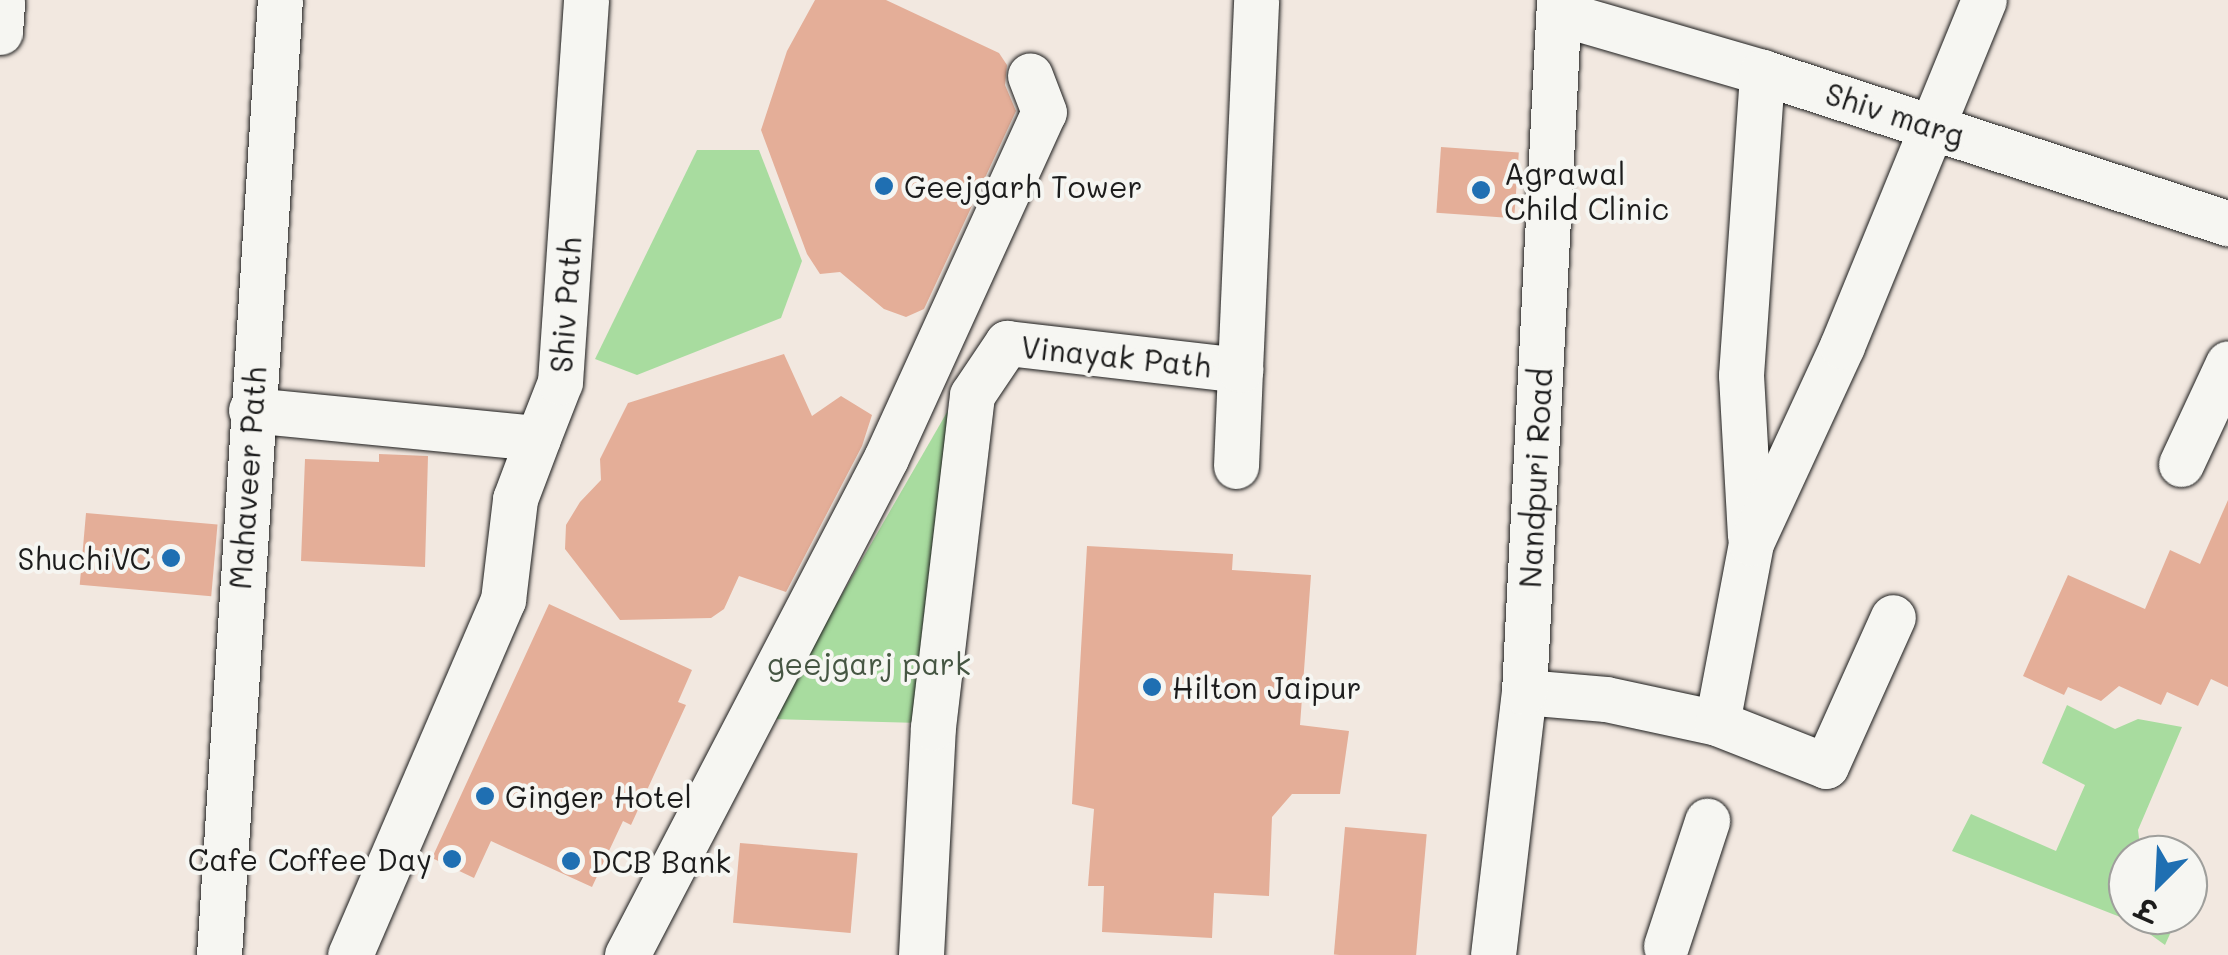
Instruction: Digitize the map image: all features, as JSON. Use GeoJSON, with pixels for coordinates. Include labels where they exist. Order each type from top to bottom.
{"type":"FeatureCollection","features":[{"type":"Feature","properties":{"kind":"street"},"geometry":{"type":"LineString","coordinates":[[0,32],[2,0]]}},
{"type":"Feature","properties":{"kind":"street","name":"Mahaveer Path"},"geometry":{"type":"LineString","coordinates":[[219,955],[280,0]]}},
{"type":"Feature","properties":{"kind":"street","name":"Shiv Path"},"geometry":{"type":"LineString","coordinates":[[350,955],[503,600],[515,499],[560,382],[586,0]]}},
{"type":"Feature","properties":{"kind":"street","name":"Vinayak Path"},"geometry":{"type":"LineString","coordinates":[[921,955],[933,727],[972,395],[1008,343],[1240,370],[1256,0]]}},
{"type":"Feature","properties":{"kind":"street"},"geometry":{"type":"LineString","coordinates":[[1716,723],[1751,543],[1842,346],[1984,0]]}},
{"type":"Feature","properties":{"kind":"street","name":"Shiv marg"},"geometry":{"type":"LineString","coordinates":[[1559,6],[2228,223]]}},
{"type":"Feature","properties":{"kind":"street","name":"Nandpuri Road"},"geometry":{"type":"LineString","coordinates":[[1493,955],[1524,692],[1559,6]]}},
{"type":"Feature","properties":{"kind":"street"},"geometry":{"type":"LineString","coordinates":[[1751,543],[1740,376],[1762,72]]}},
{"type":"Feature","properties":{"kind":"street"},"geometry":{"type":"LineString","coordinates":[[627,955],[902,424],[1044,112],[1030,76]]}},
{"type":"Feature","properties":{"kind":"street"},"geometry":{"type":"LineString","coordinates":[[2181,464],[2228,363]]}},
{"type":"Feature","properties":{"kind":"street"},"geometry":{"type":"LineString","coordinates":[[1236,466],[1240,370]]}},
{"type":"Feature","properties":{"kind":"street"},"geometry":{"type":"LineString","coordinates":[[251,410],[538,438]]}},
{"type":"Feature","properties":{"kind":"street"},"geometry":{"type":"LineString","coordinates":[[1524,692],[1606,699],[1716,723],[1826,766],[1893,617]]}},
{"type":"Feature","properties":{"kind":"street"},"geometry":{"type":"LineString","coordinates":[[1672,952],[1707,821]]}},
{"type":"Feature","properties":{"kind":"green space"},"geometry":{"type":"Polygon","coordinates":[[[697,150],[759,150],[802,261],[781,318],[637,375],[595,359],[697,150]]]}},
{"type":"Feature","properties":{"kind":"green space","name":"geejgarj park"},"geometry":{"type":"Polygon","coordinates":[[[950,407],[920,723],[770,719],[950,407]]]}},
{"type":"Feature","properties":{"kind":"green space"},"geometry":{"type":"Polygon","coordinates":[[[2067,705],[2115,729],[2138,719],[2182,727],[2139,835],[2108,835],[2108,912],[1952,851],[1971,814],[2056,851],[2085,785],[2042,763],[2067,705]]]}},
{"type":"Feature","properties":{"kind":"green space"},"geometry":{"type":"Polygon","coordinates":[[[2151,935],[2170,935],[2165,945],[2151,935]]]}},
{"type":"Feature","properties":{"kind":"building","name":"Geejgarh Tower"},"geometry":{"type":"Polygon","coordinates":[[[815,0],[886,0],[999,53],[1007,65],[1005,85],[1016,111],[924,309],[906,317],[884,309],[840,272],[820,274],[807,254],[761,130],[787,51],[815,0]]]}},
{"type":"Feature","properties":{"kind":"building"},"geometry":{"type":"Polygon","coordinates":[[[1441,147],[1519,152],[1514,218],[1436,213],[1441,147]]]}},
{"type":"Feature","properties":{"kind":"building"},"geometry":{"type":"Polygon","coordinates":[[[784,354],[812,416],[841,396],[872,415],[862,446],[786,592],[739,576],[724,609],[711,618],[620,620],[565,549],[566,525],[580,502],[601,480],[600,459],[628,403],[784,354]]]}},
{"type":"Feature","properties":{"kind":"building"},"geometry":{"type":"Polygon","coordinates":[[[379,454],[428,456],[425,567],[301,561],[305,459],[379,462],[379,454]]]}},
{"type":"Feature","properties":{"kind":"building"},"geometry":{"type":"Polygon","coordinates":[[[2228,500],[2228,687],[2211,679],[2198,706],[2167,692],[2161,705],[2119,686],[2101,701],[2068,687],[2064,695],[2023,676],[2068,575],[2145,609],[2170,550],[2200,564],[2228,500]]]}},
{"type":"Feature","properties":{"kind":"building"},"geometry":{"type":"Polygon","coordinates":[[[86,513],[217,525],[211,596],[80,585],[86,513]]]}},
{"type":"Feature","properties":{"kind":"building","name":"Hilton Jaipur"},"geometry":{"type":"Polygon","coordinates":[[[1087,546],[1233,554],[1232,570],[1311,575],[1300,725],[1349,731],[1340,794],[1292,794],[1272,817],[1269,896],[1214,893],[1212,938],[1102,932],[1104,886],[1088,886],[1094,809],[1072,804],[1087,546]]]}},
{"type":"Feature","properties":{"kind":"building"},"geometry":{"type":"Polygon","coordinates":[[[549,604],[692,670],[678,702],[686,705],[631,825],[623,821],[592,887],[491,841],[474,878],[432,858],[549,604]]]}},
{"type":"Feature","properties":{"kind":"building"},"geometry":{"type":"Polygon","coordinates":[[[1345,827],[1427,834],[1416,955],[1334,955],[1345,827]]]}},
{"type":"Feature","properties":{"kind":"building"},"geometry":{"type":"Polygon","coordinates":[[[740,843],[858,853],[851,933],[733,923],[740,843]]]}},
{"type":"Feature","properties":{"kind":"place","name":"Geejgarh Tower"},"geometry":{"type":"Point","coordinates":[884,186]}},
{"type":"Feature","properties":{"kind":"place","name":"Agrawal Child Clinic"},"geometry":{"type":"Point","coordinates":[1481,190]}},
{"type":"Feature","properties":{"kind":"place","name":"ShuchiVC"},"geometry":{"type":"Point","coordinates":[171,558]}},
{"type":"Feature","properties":{"kind":"place","name":"Hilton Jaipur"},"geometry":{"type":"Point","coordinates":[1152,687]}},
{"type":"Feature","properties":{"kind":"place","name":"Ginger Hotel"},"geometry":{"type":"Point","coordinates":[485,796]}},
{"type":"Feature","properties":{"kind":"place","name":"Cafe Coffee Day"},"geometry":{"type":"Point","coordinates":[452,859]}},
{"type":"Feature","properties":{"kind":"place","name":"DCB Bank"},"geometry":{"type":"Point","coordinates":[571,861]}}]}
